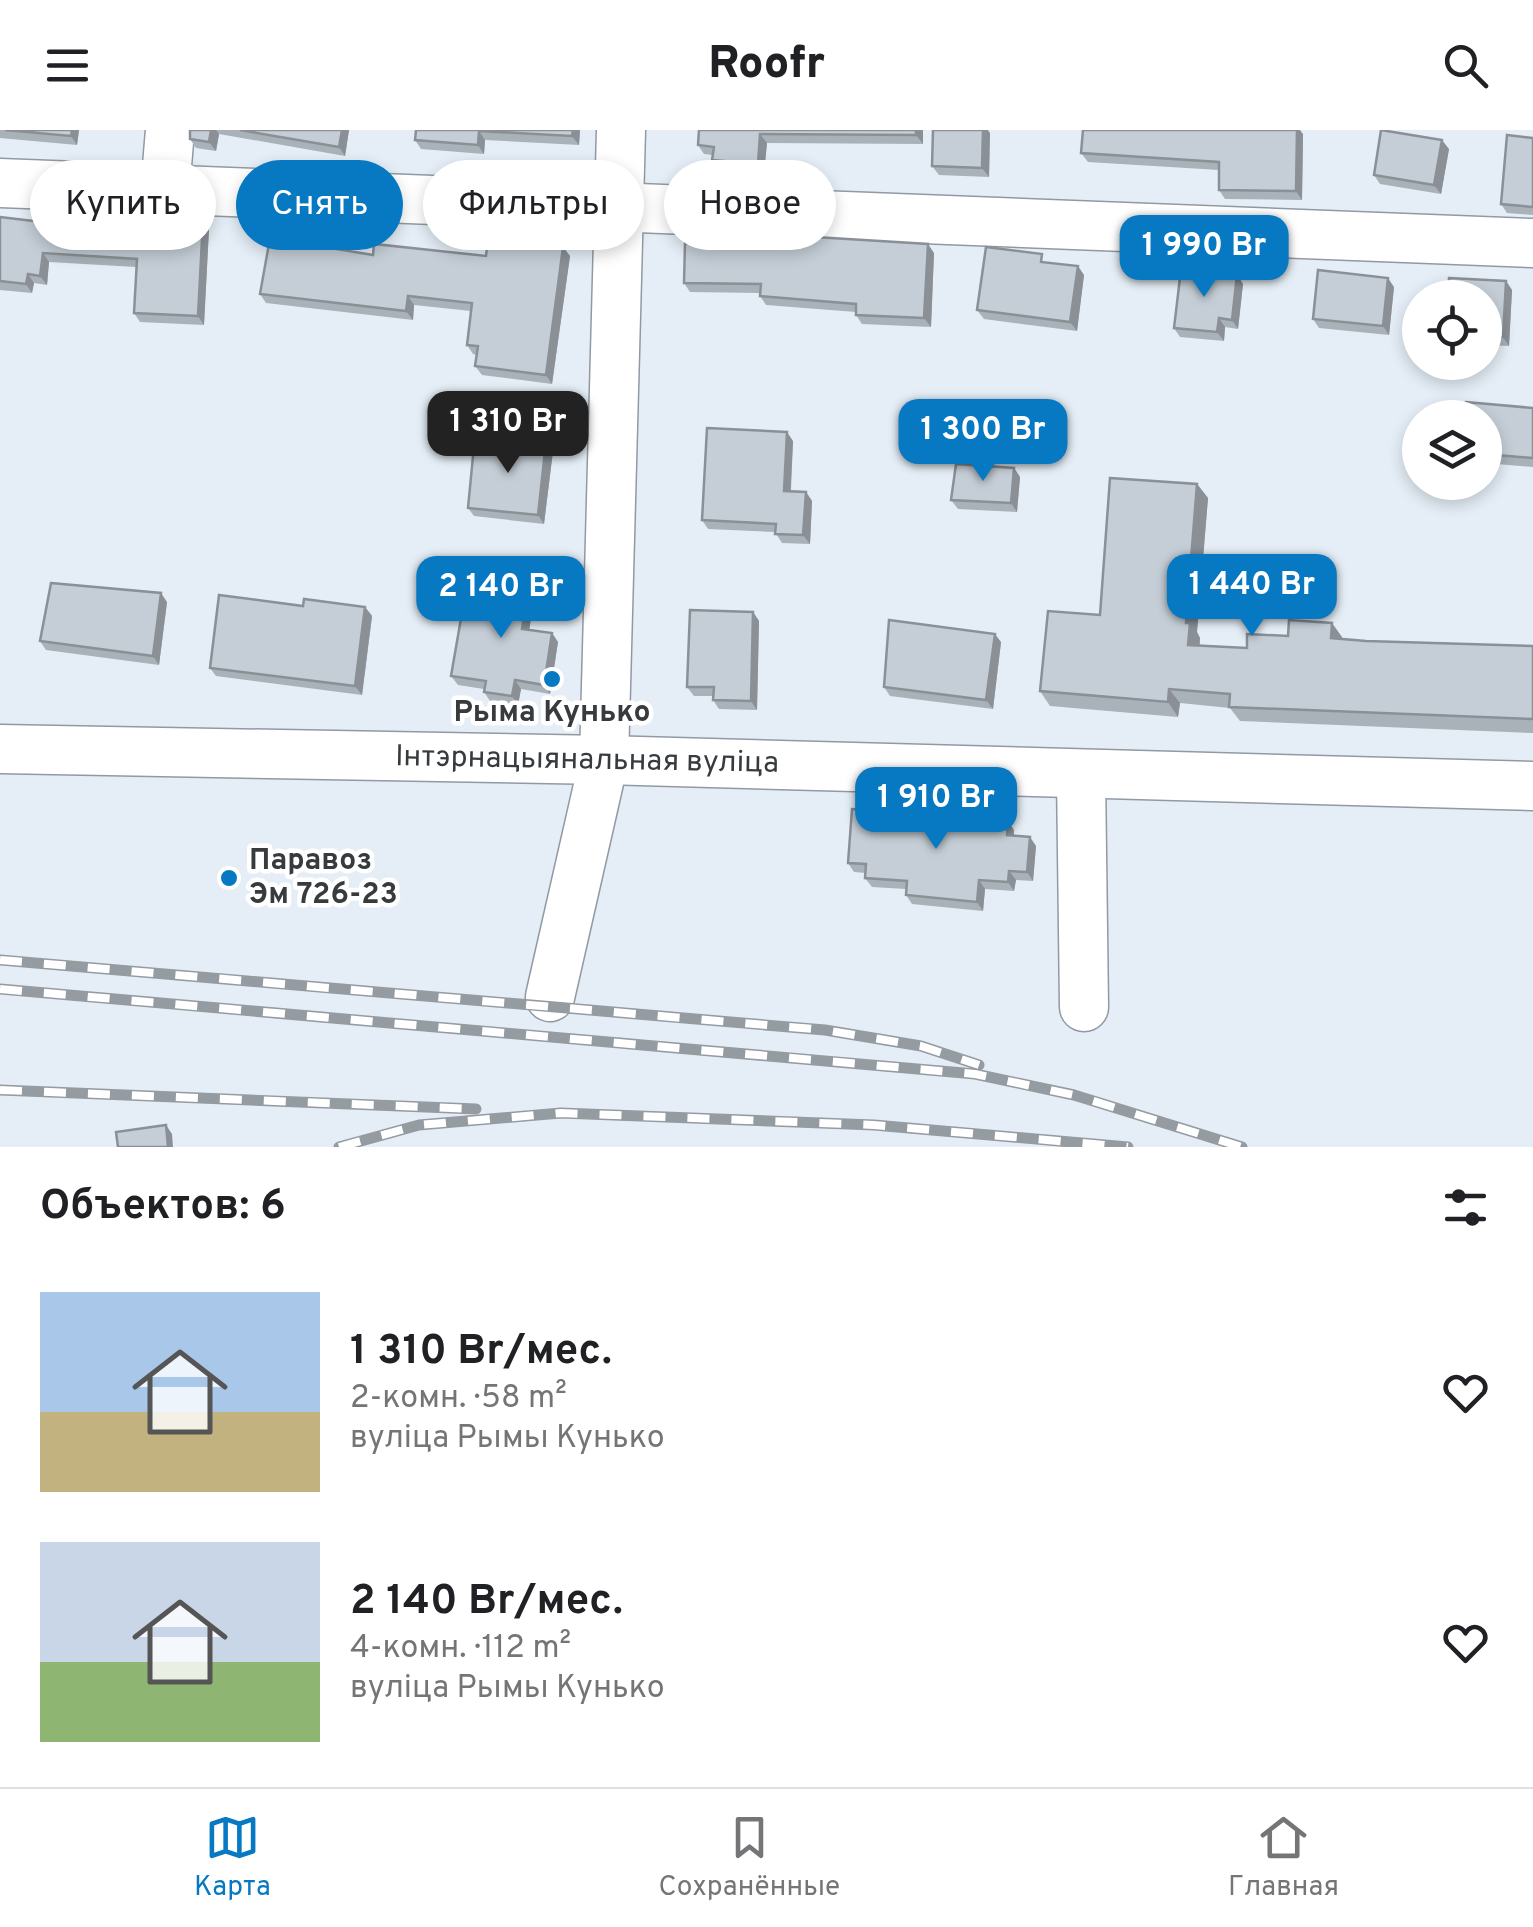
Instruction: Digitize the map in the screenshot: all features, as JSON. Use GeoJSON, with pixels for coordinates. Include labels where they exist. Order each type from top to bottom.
{"type":"FeatureCollection","features":[{"type":"Feature","properties":{"kind":"street"},"geometry":{"type":"LineString","coordinates":[[168,160],[170,130]]}},
{"type":"Feature","properties":{"kind":"street"},"geometry":{"type":"LineString","coordinates":[[620,160],[621,130]]}},
{"type":"Feature","properties":{"kind":"street"},"geometry":{"type":"LineString","coordinates":[[0,183],[30,184]]}},
{"type":"Feature","properties":{"kind":"street"},"geometry":{"type":"LineString","coordinates":[[216,192],[423,201]]}},
{"type":"Feature","properties":{"kind":"street"},"geometry":{"type":"LineString","coordinates":[[644,211],[1533,243]]}},
{"type":"Feature","properties":{"kind":"street"},"geometry":{"type":"LineString","coordinates":[[550,997],[604,760],[616,250]]}},
{"type":"Feature","properties":{"kind":"street","name":"Інтэрнацыянальная вуліца"},"geometry":{"type":"LineString","coordinates":[[0,750],[604,760],[1533,786]]}},
{"type":"Feature","properties":{"kind":"street"},"geometry":{"type":"LineString","coordinates":[[1081,775],[1084,1006]]}},
{"type":"Feature","properties":{"kind":"building"},"geometry":{"type":"Polygon","coordinates":[[[5,130],[72,130],[71,136],[5,130]]]}},
{"type":"Feature","properties":{"kind":"building"},"geometry":{"type":"Polygon","coordinates":[[[190,130],[211,130],[209,142],[190,139],[190,130]]]}},
{"type":"Feature","properties":{"kind":"building"},"geometry":{"type":"Polygon","coordinates":[[[240,130],[342,130],[339,147],[240,130]]]}},
{"type":"Feature","properties":{"kind":"building"},"geometry":{"type":"Polygon","coordinates":[[[416,130],[573,130],[572,136],[479,131],[478,145],[415,140],[416,130]]]}},
{"type":"Feature","properties":{"kind":"building"},"geometry":{"type":"Polygon","coordinates":[[[699,130],[916,130],[916,135],[760,134],[758,160],[712,160],[714,147],[698,145],[699,130]]]}},
{"type":"Feature","properties":{"kind":"building"},"geometry":{"type":"Polygon","coordinates":[[[933,130],[983,130],[982,168],[932,166],[933,130]]]}},
{"type":"Feature","properties":{"kind":"building"},"geometry":{"type":"Polygon","coordinates":[[[1083,130],[1297,130],[1296,191],[1219,190],[1219,162],[1081,153],[1083,130]]]}},
{"type":"Feature","properties":{"kind":"building"},"geometry":{"type":"Polygon","coordinates":[[[1381,130],[1442,140],[1434,185],[1374,175],[1381,130]]]}},
{"type":"Feature","properties":{"kind":"building"},"geometry":{"type":"Polygon","coordinates":[[[1507,135],[1533,138],[1533,207],[1501,204],[1507,135]]]}},
{"type":"Feature","properties":{"kind":"building"},"geometry":{"type":"Polygon","coordinates":[[[0,217],[30,221],[30,250],[201,250],[198,316],[134,313],[137,259],[43,253],[40,276],[28,274],[26,284],[0,281],[0,217]]]}},
{"type":"Feature","properties":{"kind":"building"},"geometry":{"type":"Polygon","coordinates":[[[836,238],[928,244],[924,318],[856,315],[856,304],[760,296],[761,284],[684,283],[685,250],[836,250],[836,238]]]}},
{"type":"Feature","properties":{"kind":"building"},"geometry":{"type":"Polygon","coordinates":[[[403,247],[486,256],[487,250],[563,250],[546,375],[475,366],[478,346],[467,345],[472,303],[408,296],[406,311],[260,294],[268,250],[343,250],[373,255],[373,250],[403,247]]]}},
{"type":"Feature","properties":{"kind":"building"},"geometry":{"type":"Polygon","coordinates":[[[986,247],[1042,254],[1041,262],[1078,266],[1070,322],[977,310],[986,247]]]}},
{"type":"Feature","properties":{"kind":"building"},"geometry":{"type":"Polygon","coordinates":[[[1181,269],[1237,275],[1232,320],[1219,318],[1217,332],[1174,328],[1181,269]]]}},
{"type":"Feature","properties":{"kind":"building"},"geometry":{"type":"Polygon","coordinates":[[[1318,270],[1388,278],[1383,326],[1313,319],[1318,270]]]}},
{"type":"Feature","properties":{"kind":"building"},"geometry":{"type":"Polygon","coordinates":[[[1502,281],[1506,281],[1502,337],[1502,281]]]}},
{"type":"Feature","properties":{"kind":"building"},"geometry":{"type":"Polygon","coordinates":[[[1502,405],[1533,408],[1533,458],[1502,455],[1502,405]]]}},
{"type":"Feature","properties":{"kind":"building"},"geometry":{"type":"Polygon","coordinates":[[[707,428],[787,432],[784,491],[806,492],[803,535],[775,534],[776,524],[702,520],[707,428]]]}},
{"type":"Feature","properties":{"kind":"building"},"geometry":{"type":"Polygon","coordinates":[[[485,439],[546,442],[538,515],[468,508],[474,446],[484,447],[485,439]]]}},
{"type":"Feature","properties":{"kind":"building"},"geometry":{"type":"Polygon","coordinates":[[[956,464],[1014,468],[1011,503],[951,500],[956,464]]]}},
{"type":"Feature","properties":{"kind":"building"},"geometry":{"type":"Polygon","coordinates":[[[1110,478],[1197,484],[1186,623],[1190,623],[1188,645],[1247,648],[1247,634],[1288,636],[1289,620],[1332,623],[1331,638],[1533,646],[1533,719],[1229,707],[1230,694],[1169,689],[1168,702],[1040,691],[1048,611],[1100,615],[1110,478]]]}},
{"type":"Feature","properties":{"kind":"building"},"geometry":{"type":"Polygon","coordinates":[[[484,577],[529,584],[522,629],[552,633],[544,685],[515,680],[512,696],[484,692],[486,681],[451,676],[463,607],[479,609],[484,577]]]}},
{"type":"Feature","properties":{"kind":"building"},"geometry":{"type":"Polygon","coordinates":[[[51,583],[161,593],[153,656],[40,641],[51,583]]]}},
{"type":"Feature","properties":{"kind":"building"},"geometry":{"type":"Polygon","coordinates":[[[219,595],[303,606],[304,599],[365,607],[355,686],[210,668],[219,595]]]}},
{"type":"Feature","properties":{"kind":"building"},"geometry":{"type":"Polygon","coordinates":[[[690,610],[753,612],[751,701],[713,700],[714,687],[687,687],[690,610]]]}},
{"type":"Feature","properties":{"kind":"building"},"geometry":{"type":"Polygon","coordinates":[[[889,620],[995,634],[986,700],[884,687],[889,620]]]}},
{"type":"Feature","properties":{"kind":"building"},"geometry":{"type":"Polygon","coordinates":[[[852,809],[1008,821],[1007,835],[1030,837],[1027,872],[1009,871],[1008,882],[979,880],[977,902],[906,895],[907,881],[865,878],[866,864],[848,863],[852,809]]]}},
{"type":"Feature","properties":{"kind":"building"},"geometry":{"type":"Polygon","coordinates":[[[166,1125],[168,1147],[118,1147],[116,1132],[166,1125]]]}},
{"type":"Feature","properties":{"kind":"railway"},"geometry":{"type":"LineString","coordinates":[[0,960],[825,1030],[921,1046],[979,1065]]}},
{"type":"Feature","properties":{"kind":"railway"},"geometry":{"type":"LineString","coordinates":[[0,989],[975,1074],[1074,1095],[1242,1147]]}},
{"type":"Feature","properties":{"kind":"railway"},"geometry":{"type":"LineString","coordinates":[[0,1090],[476,1109]]}},
{"type":"Feature","properties":{"kind":"railway"},"geometry":{"type":"LineString","coordinates":[[339,1147],[419,1125],[561,1113],[874,1125],[1128,1147]]}},
{"type":"Feature","properties":{"kind":"place","name":"Рыма Кунько"},"geometry":{"type":"Point","coordinates":[552,679]}},
{"type":"Feature","properties":{"kind":"place","name":"Паравоз Эм 726-23"},"geometry":{"type":"Point","coordinates":[229,878]}}]}
